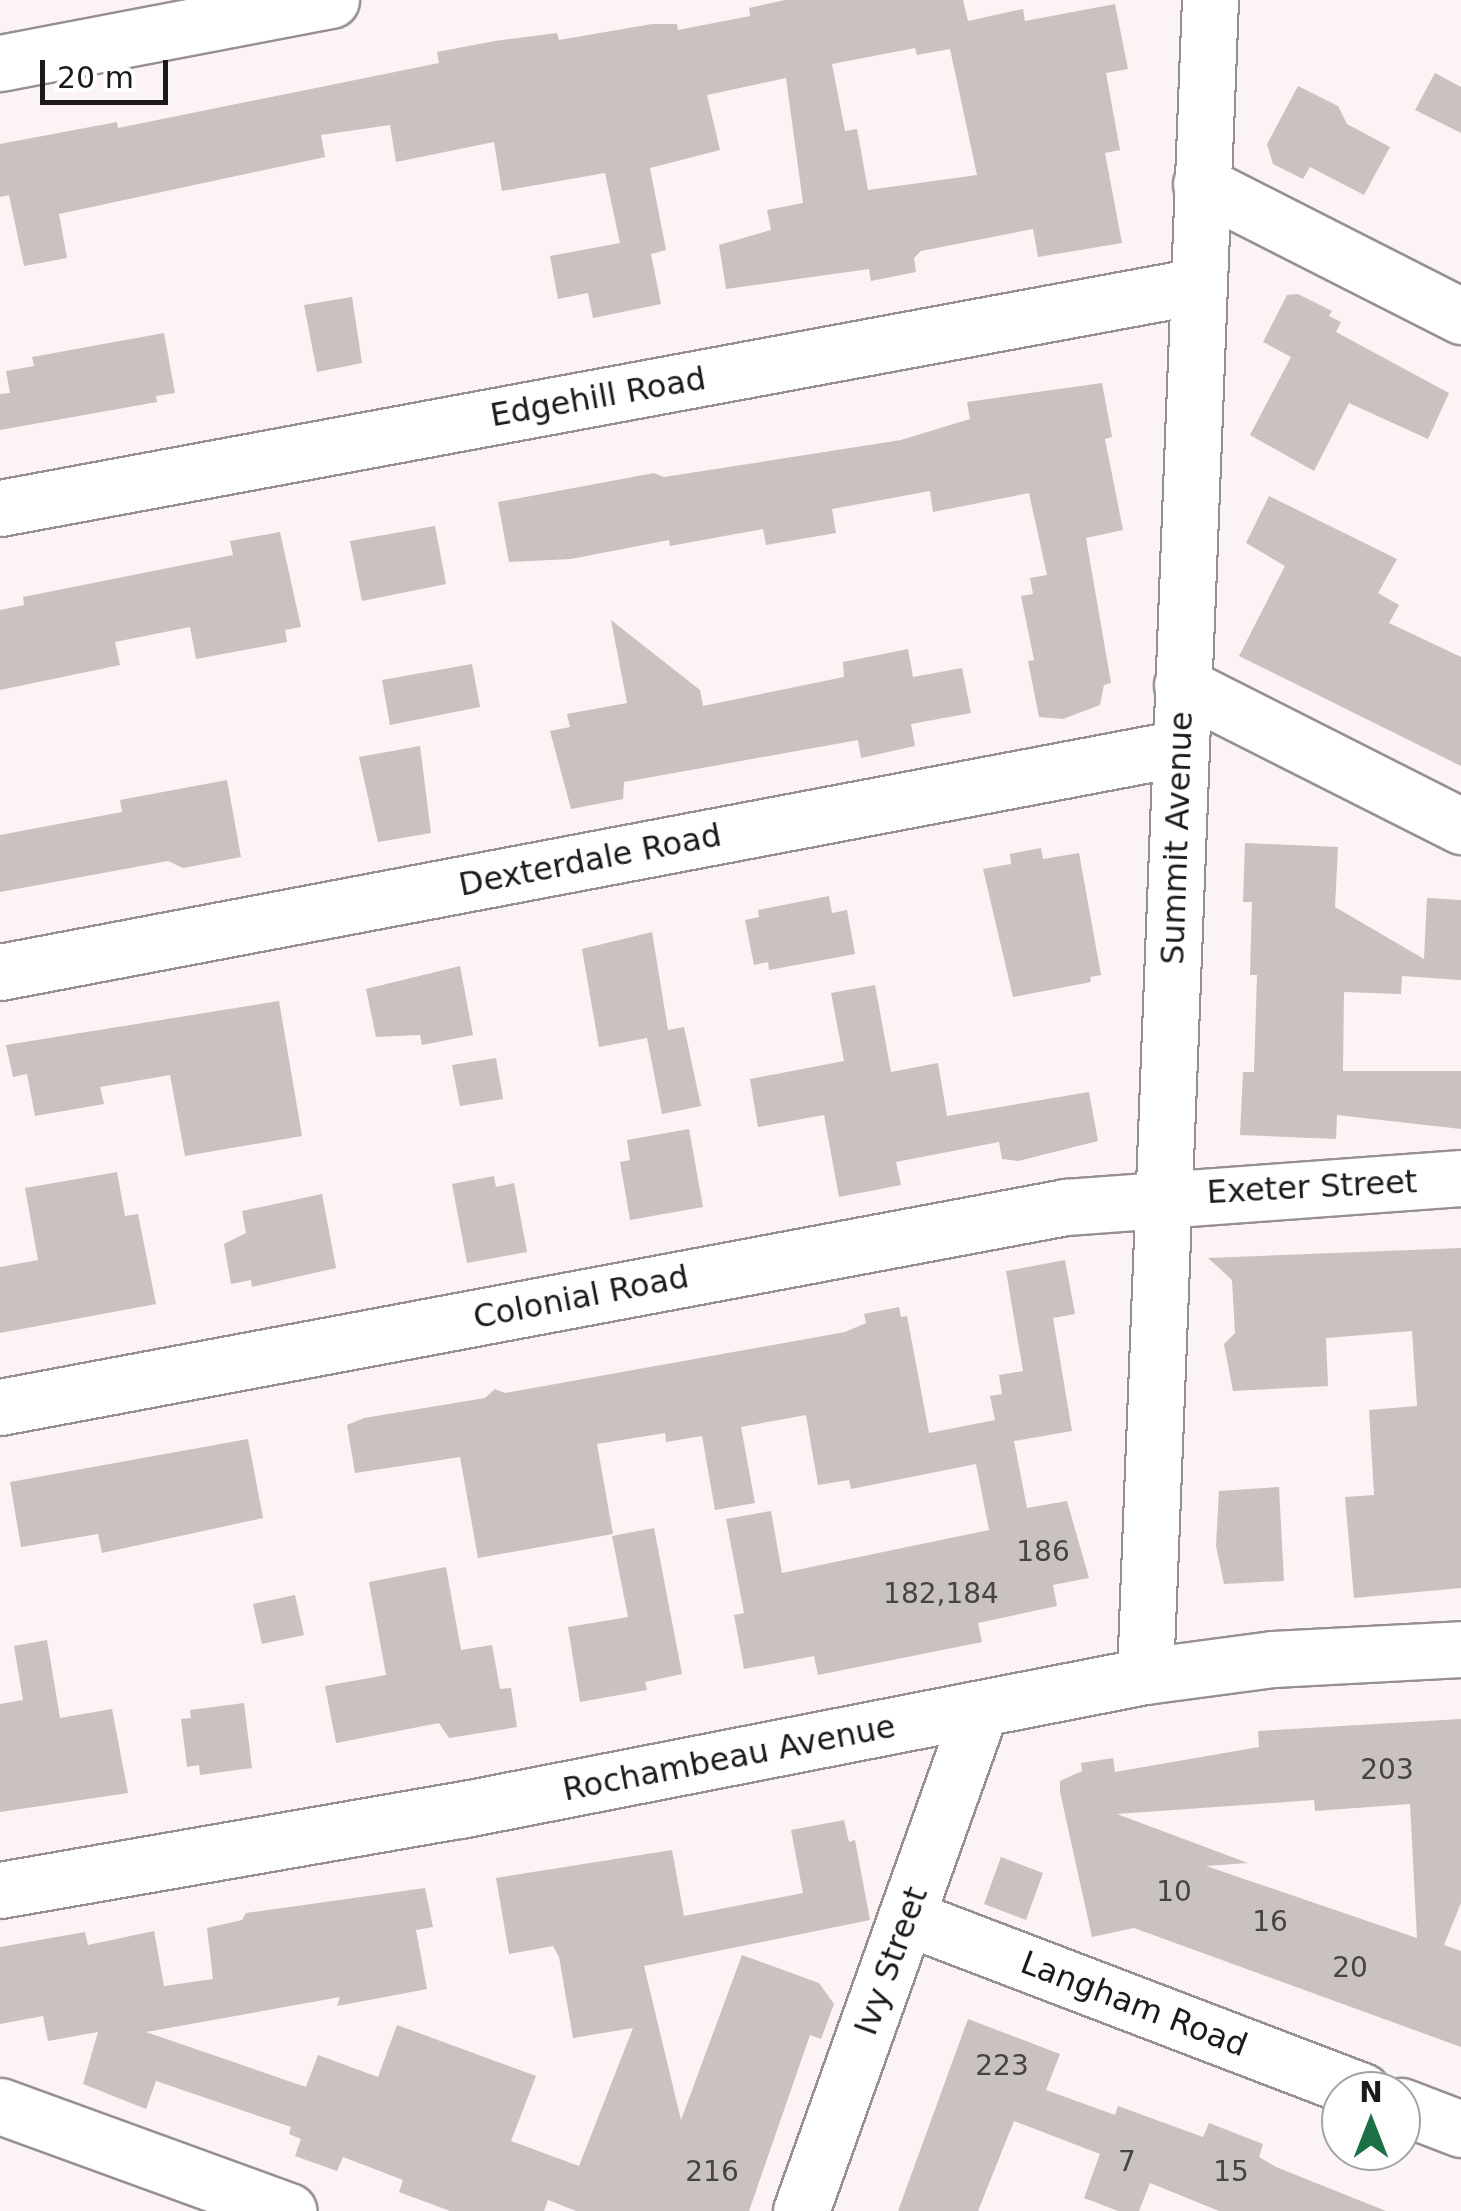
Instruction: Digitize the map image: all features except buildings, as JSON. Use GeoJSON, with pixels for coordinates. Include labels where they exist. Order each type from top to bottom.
{"type":"FeatureCollection","features":[{"type":"Feature","properties":{"kind":"street"},"geometry":{"type":"LineString","coordinates":[[0,63],[244,8],[331,0]]}},
{"type":"Feature","properties":{"kind":"street","name":"Summit Avenue"},"geometry":{"type":"LineString","coordinates":[[1145,1676],[1210,0]]}},
{"type":"Feature","properties":{"kind":"street"},"geometry":{"type":"LineString","coordinates":[[1202,184],[1461,316]]}},
{"type":"Feature","properties":{"kind":"street","name":"Edgehill Road"},"geometry":{"type":"LineString","coordinates":[[0,508],[1197,286]]}},
{"type":"Feature","properties":{"kind":"street"},"geometry":{"type":"LineString","coordinates":[[1182,686],[1461,826]]}},
{"type":"Feature","properties":{"kind":"street","name":"Dexterdale Road"},"geometry":{"type":"LineString","coordinates":[[0,972],[1180,748]]}},
{"type":"Feature","properties":{"kind":"street","name":"Exeter Street"},"geometry":{"type":"LineString","coordinates":[[1162,1196],[1461,1178]]}},
{"type":"Feature","properties":{"kind":"street","name":"Colonial Road"},"geometry":{"type":"LineString","coordinates":[[0,1407],[1027,1214],[1162,1196]]}},
{"type":"Feature","properties":{"kind":"street","name":"Rochambeau Avenue"},"geometry":{"type":"LineString","coordinates":[[0,1890],[980,1710],[1145,1676],[1273,1659],[1461,1649]]}},
{"type":"Feature","properties":{"kind":"street","name":"Ivy Street"},"geometry":{"type":"LineString","coordinates":[[801,2211],[980,1710]]}},
{"type":"Feature","properties":{"kind":"street","name":"Langham Road"},"geometry":{"type":"LineString","coordinates":[[906,1917],[1321,2075]]}},
{"type":"Feature","properties":{"kind":"street"},"geometry":{"type":"LineString","coordinates":[[0,2106],[289,2211]]}},
{"type":"Feature","properties":{"kind":"street"},"geometry":{"type":"LineString","coordinates":[[1421,2114],[1461,2129]]}}]}
